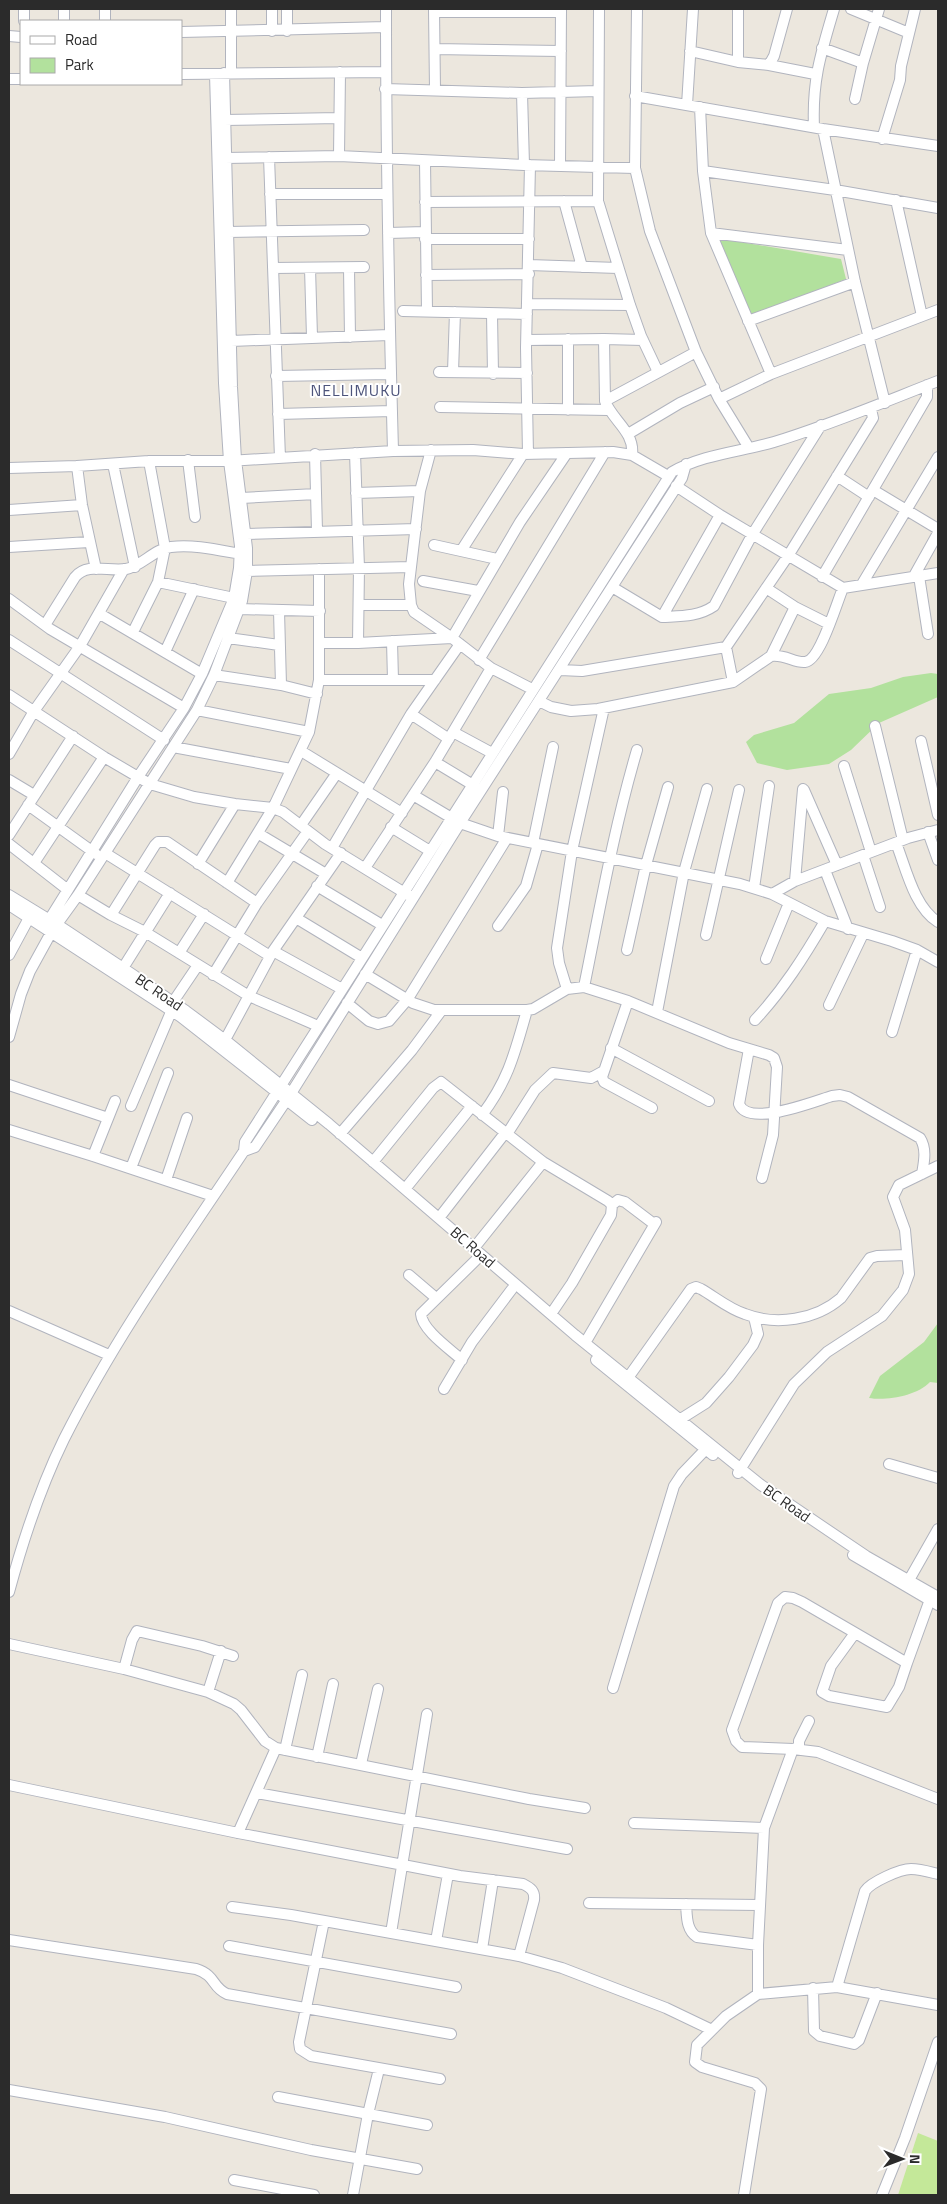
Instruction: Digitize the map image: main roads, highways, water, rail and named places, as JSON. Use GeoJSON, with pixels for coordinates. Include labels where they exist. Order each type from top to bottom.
{"type":"FeatureCollection","features":[{"type":"Feature","properties":{"kind":"district","name":"NELLIMUKU"},"geometry":{"type":"Point","coordinates":[356,390]}}]}
